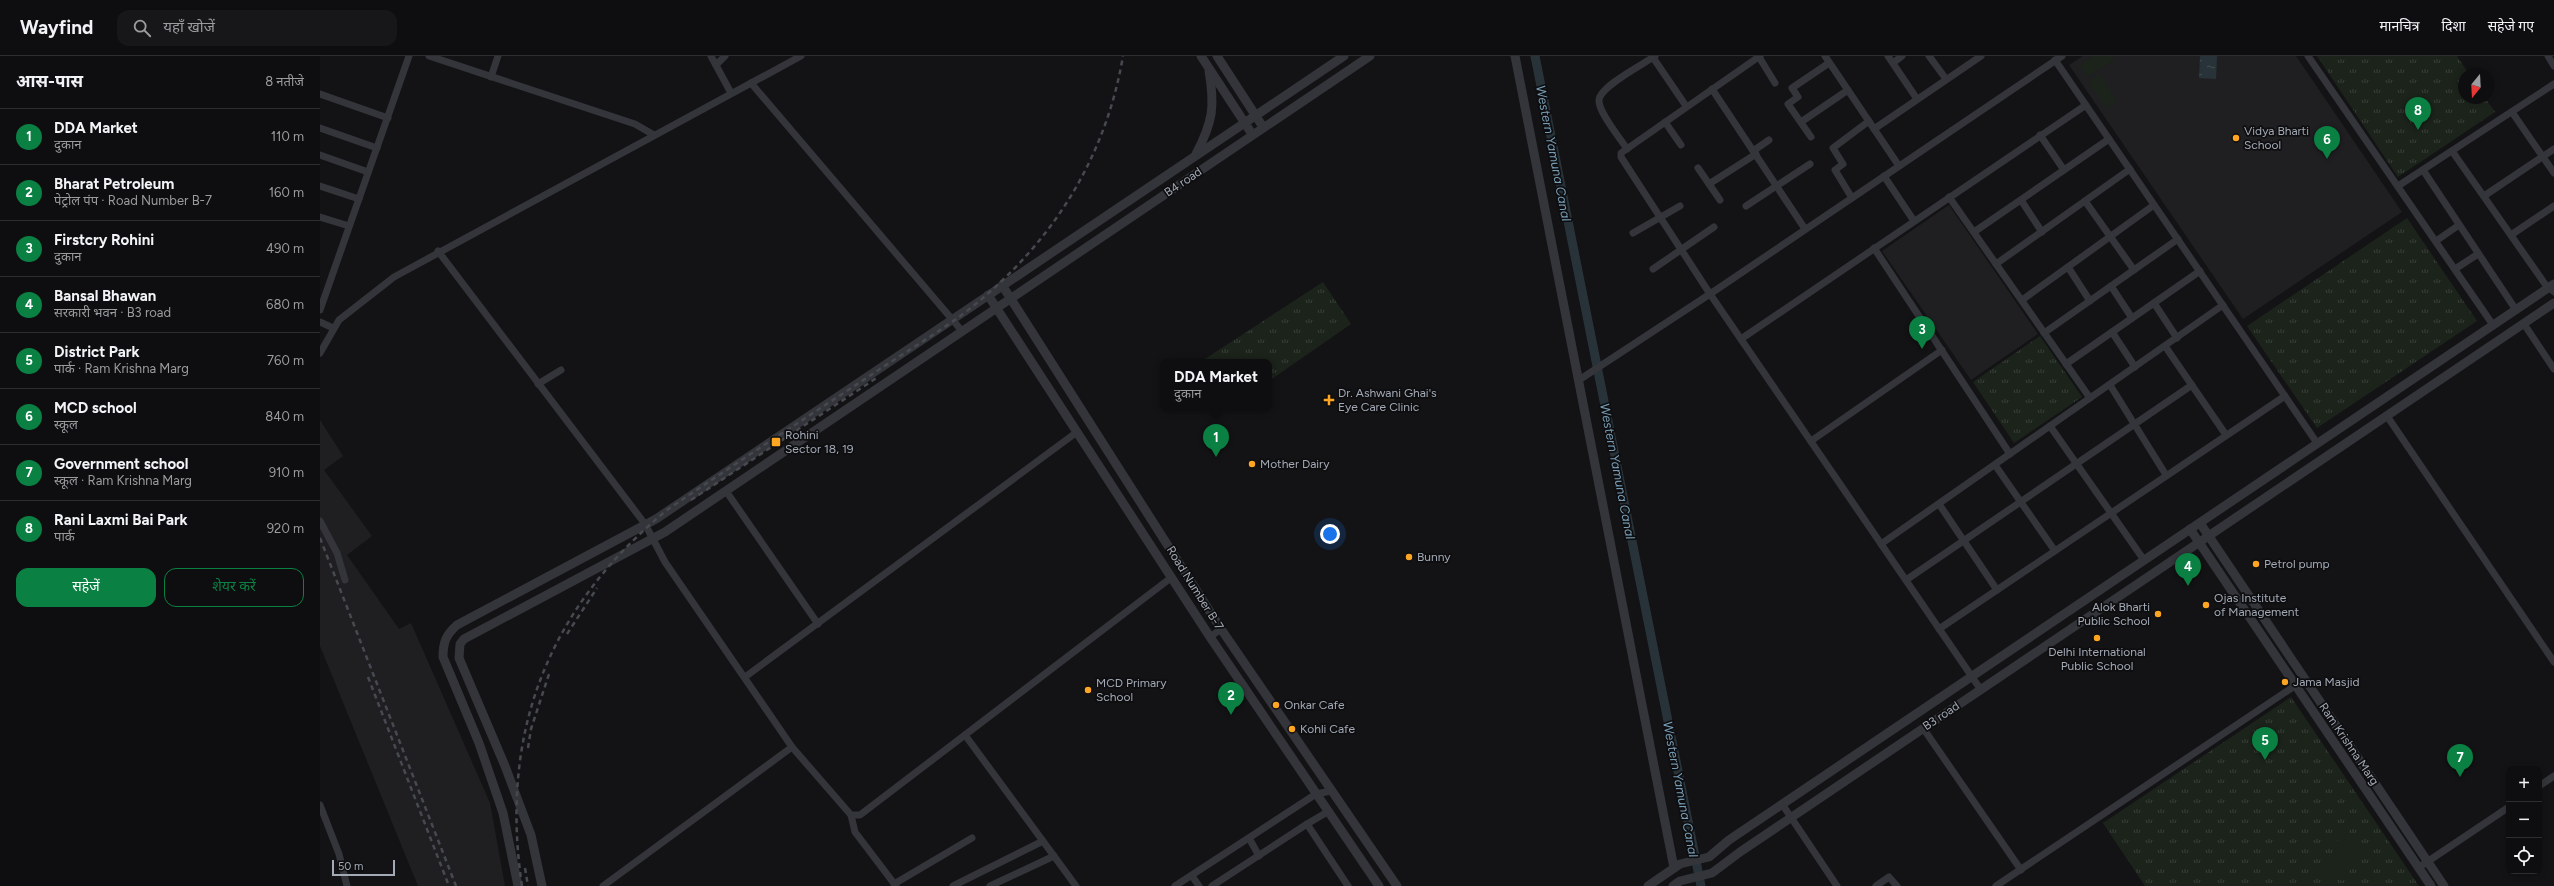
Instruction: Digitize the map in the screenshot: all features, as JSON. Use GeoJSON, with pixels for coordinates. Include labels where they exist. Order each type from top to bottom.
{"type":"FeatureCollection","features":[{"type":"Feature","properties":{"kind":"street"},"geometry":{"type":"LineString","coordinates":[[320,310],[409,56]]}},
{"type":"Feature","properties":{"kind":"street"},"geometry":{"type":"LineString","coordinates":[[428,56],[635,124],[654,135]]}},
{"type":"Feature","properties":{"kind":"street"},"geometry":{"type":"LineString","coordinates":[[491,77],[498,56]]}},
{"type":"Feature","properties":{"kind":"street"},"geometry":{"type":"LineString","coordinates":[[711,56],[731,93]]}},
{"type":"Feature","properties":{"kind":"street"},"geometry":{"type":"LineString","coordinates":[[716,65],[725,56]]}},
{"type":"Feature","properties":{"kind":"street"},"geometry":{"type":"LineString","coordinates":[[320,353],[333,328],[346,313],[394,277],[438,251],[801,56]]}},
{"type":"Feature","properties":{"kind":"street"},"geometry":{"type":"LineString","coordinates":[[1201,56],[1252,134]]}},
{"type":"Feature","properties":{"kind":"street"},"geometry":{"type":"LineString","coordinates":[[1217,56],[1263,127]]}},
{"type":"Feature","properties":{"kind":"street","name":"B4 road"},"geometry":{"type":"LineString","coordinates":[[446,636],[457,625],[645,524],[1344,56]]}},
{"type":"Feature","properties":{"kind":"street","name":"B4 road"},"geometry":{"type":"LineString","coordinates":[[460,644],[470,634],[653,538],[726,491],[1252,134],[1370,56]]}},
{"type":"Feature","properties":{"kind":"street"},"geometry":{"type":"LineString","coordinates":[[1515,56],[1583,378],[1677,866],[1648,886]]}},
{"type":"Feature","properties":{"kind":"street"},"geometry":{"type":"LineString","coordinates":[[1775,82],[1759,56],[1626,149],[1622,152],[1621,157],[1710,294],[1981,690]]}},
{"type":"Feature","properties":{"kind":"street"},"geometry":{"type":"LineString","coordinates":[[1825,56],[1899,166]]}},
{"type":"Feature","properties":{"kind":"street"},"geometry":{"type":"LineString","coordinates":[[1888,56],[1917,99]]}},
{"type":"Feature","properties":{"kind":"street"},"geometry":{"type":"LineString","coordinates":[[1892,63],[1902,56]]}},
{"type":"Feature","properties":{"kind":"street"},"geometry":{"type":"LineString","coordinates":[[1929,56],[1946,80]]}},
{"type":"Feature","properties":{"kind":"street"},"geometry":{"type":"LineString","coordinates":[[1874,129],[1946,80],[1969,59],[1980,56]]}},
{"type":"Feature","properties":{"kind":"street"},"geometry":{"type":"LineString","coordinates":[[2308,56],[2493,325]]}},
{"type":"Feature","properties":{"kind":"street"},"geometry":{"type":"LineString","coordinates":[[2548,56],[2554,66]]}},
{"type":"Feature","properties":{"kind":"street"},"geometry":{"type":"LineString","coordinates":[[1626,149],[1602,111],[1599,101],[1601,94],[1610,85],[1653,57],[1686,106]]}},
{"type":"Feature","properties":{"kind":"street"},"geometry":{"type":"LineString","coordinates":[[1583,378],[2059,58],[2086,105],[2317,443]]}},
{"type":"Feature","properties":{"kind":"street"},"geometry":{"type":"LineString","coordinates":[[1811,137],[1788,104],[1798,97],[1792,88],[1829,63]]}},
{"type":"Feature","properties":{"kind":"street"},"geometry":{"type":"LineString","coordinates":[[1195,155],[1205,137],[1213,114],[1214,98],[1209,68]]}},
{"type":"Feature","properties":{"kind":"street"},"geometry":{"type":"LineString","coordinates":[[751,83],[962,331]]}},
{"type":"Feature","properties":{"kind":"street"},"geometry":{"type":"LineString","coordinates":[[2398,186],[2553,87]]}},
{"type":"Feature","properties":{"kind":"street"},"geometry":{"type":"LineString","coordinates":[[1712,89],[1805,229]]}},
{"type":"Feature","properties":{"kind":"street"},"geometry":{"type":"LineString","coordinates":[[1801,122],[1848,90]]}},
{"type":"Feature","properties":{"kind":"street"},"geometry":{"type":"LineString","coordinates":[[320,94],[388,118]]}},
{"type":"Feature","properties":{"kind":"street"},"geometry":{"type":"LineString","coordinates":[[1741,338],[2086,105]]}},
{"type":"Feature","properties":{"kind":"street"},"geometry":{"type":"LineString","coordinates":[[2512,112],[2554,173]]}},
{"type":"Feature","properties":{"kind":"street"},"geometry":{"type":"LineString","coordinates":[[1852,198],[1835,170],[1844,164],[1833,148],[1869,121]]}},
{"type":"Feature","properties":{"kind":"street"},"geometry":{"type":"LineString","coordinates":[[1664,122],[1681,145]]}},
{"type":"Feature","properties":{"kind":"street"},"geometry":{"type":"LineString","coordinates":[[320,128],[377,148]]}},
{"type":"Feature","properties":{"kind":"street"},"geometry":{"type":"LineString","coordinates":[[2040,135],[2064,170]]}},
{"type":"Feature","properties":{"kind":"street"},"geometry":{"type":"LineString","coordinates":[[1974,232],[2109,139]]}},
{"type":"Feature","properties":{"kind":"street"},"geometry":{"type":"LineString","coordinates":[[1709,184],[1769,140]]}},
{"type":"Feature","properties":{"kind":"street"},"geometry":{"type":"LineString","coordinates":[[2484,196],[2554,149]]}},
{"type":"Feature","properties":{"kind":"street"},"geometry":{"type":"LineString","coordinates":[[2452,151],[2511,235],[2552,288]]}},
{"type":"Feature","properties":{"kind":"street"},"geometry":{"type":"LineString","coordinates":[[320,155],[368,172]]}},
{"type":"Feature","properties":{"kind":"street"},"geometry":{"type":"LineString","coordinates":[[1746,206],[1810,164]]}},
{"type":"Feature","properties":{"kind":"street"},"geometry":{"type":"LineString","coordinates":[[1698,168],[1720,200]]}},
{"type":"Feature","properties":{"kind":"street"},"geometry":{"type":"LineString","coordinates":[[1996,264],[2130,169]]}},
{"type":"Feature","properties":{"kind":"street"},"geometry":{"type":"LineString","coordinates":[[2423,170],[2516,310]]}},
{"type":"Feature","properties":{"kind":"street"},"geometry":{"type":"LineString","coordinates":[[1884,176],[1914,221]]}},
{"type":"Feature","properties":{"kind":"street"},"geometry":{"type":"LineString","coordinates":[[320,186],[359,198]]}},
{"type":"Feature","properties":{"kind":"street"},"geometry":{"type":"LineString","coordinates":[[1949,197],[2090,398]]}},
{"type":"Feature","properties":{"kind":"street"},"geometry":{"type":"LineString","coordinates":[[2021,200],[2042,232]]}},
{"type":"Feature","properties":{"kind":"street"},"geometry":{"type":"LineString","coordinates":[[2085,201],[2134,270]]}},
{"type":"Feature","properties":{"kind":"street"},"geometry":{"type":"LineString","coordinates":[[2022,300],[2154,205]]}},
{"type":"Feature","properties":{"kind":"street"},"geometry":{"type":"LineString","coordinates":[[1633,233],[1680,206]]}},
{"type":"Feature","properties":{"kind":"street"},"geometry":{"type":"LineString","coordinates":[[2511,235],[2554,206]]}},
{"type":"Feature","properties":{"kind":"street"},"geometry":{"type":"LineString","coordinates":[[1107,215],[1115,227]]}},
{"type":"Feature","properties":{"kind":"street"},"geometry":{"type":"LineString","coordinates":[[320,217],[349,226]]}},
{"type":"Feature","properties":{"kind":"street"},"geometry":{"type":"LineString","coordinates":[[2436,241],[2459,225]]}},
{"type":"Feature","properties":{"kind":"street"},"geometry":{"type":"LineString","coordinates":[[1653,269],[1714,227]]}},
{"type":"Feature","properties":{"kind":"street"},"geometry":{"type":"LineString","coordinates":[[2044,333],[2178,239]]}},
{"type":"Feature","properties":{"kind":"street"},"geometry":{"type":"LineString","coordinates":[[1874,248],[2010,454]]}},
{"type":"Feature","properties":{"kind":"street"},"geometry":{"type":"LineString","coordinates":[[438,251],[645,524],[665,562],[792,746],[851,815],[855,832],[895,885],[972,838]]}},
{"type":"Feature","properties":{"kind":"street"},"geometry":{"type":"LineString","coordinates":[[2455,269],[2478,254]]}},
{"type":"Feature","properties":{"kind":"street"},"geometry":{"type":"LineString","coordinates":[[2068,267],[2090,301]]}},
{"type":"Feature","properties":{"kind":"street"},"geometry":{"type":"LineString","coordinates":[[2066,364],[2200,271]]}},
{"type":"Feature","properties":{"kind":"street","name":"Road Number B-7"},"geometry":{"type":"LineString","coordinates":[[1002,285],[1009,299],[1220,629],[1396,886]]}},
{"type":"Feature","properties":{"kind":"street"},"geometry":{"type":"LineString","coordinates":[[2111,286],[2132,318]]}},
{"type":"Feature","properties":{"kind":"street","name":"B3 road"},"geometry":{"type":"LineString","coordinates":[[1677,866],[1709,857],[1729,840],[1782,804],[2493,325],[2552,288]]}},
{"type":"Feature","properties":{"kind":"street","name":"Road Number B-7"},"geometry":{"type":"LineString","coordinates":[[988,295],[1210,637],[1379,886]]}},
{"type":"Feature","properties":{"kind":"street"},"geometry":{"type":"LineString","coordinates":[[2154,303],[2177,338]]}},
{"type":"Feature","properties":{"kind":"street","name":"B3 road"},"geometry":{"type":"LineString","coordinates":[[1677,884],[1712,873],[1791,818],[2554,303]]}},
{"type":"Feature","properties":{"kind":"street"},"geometry":{"type":"LineString","coordinates":[[1881,544],[2223,305]]}},
{"type":"Feature","properties":{"kind":"street"},"geometry":{"type":"LineString","coordinates":[[320,322],[333,328]]}},
{"type":"Feature","properties":{"kind":"street"},"geometry":{"type":"LineString","coordinates":[[2524,324],[2554,369]]}},
{"type":"Feature","properties":{"kind":"street"},"geometry":{"type":"LineString","coordinates":[[2112,332],[2136,366]]}},
{"type":"Feature","properties":{"kind":"street"},"geometry":{"type":"LineString","coordinates":[[2165,346],[2226,435]]}},
{"type":"Feature","properties":{"kind":"street"},"geometry":{"type":"LineString","coordinates":[[1810,441],[1942,350]]}},
{"type":"Feature","properties":{"kind":"street"},"geometry":{"type":"LineString","coordinates":[[538,384],[561,370]]}},
{"type":"Feature","properties":{"kind":"street"},"geometry":{"type":"LineString","coordinates":[[2110,385],[2166,475]]}},
{"type":"Feature","properties":{"kind":"street"},"geometry":{"type":"LineString","coordinates":[[1906,580],[2134,423],[2192,385]]}},
{"type":"Feature","properties":{"kind":"street"},"geometry":{"type":"LineString","coordinates":[[1939,629],[2284,396]]}},
{"type":"Feature","properties":{"kind":"street"},"geometry":{"type":"LineString","coordinates":[[2387,416],[2554,662]]}},
{"type":"Feature","properties":{"kind":"street"},"geometry":{"type":"LineString","coordinates":[[2050,426],[2144,560]]}},
{"type":"Feature","properties":{"kind":"street"},"geometry":{"type":"LineString","coordinates":[[745,677],[1077,432]]}},
{"type":"Feature","properties":{"kind":"street"},"geometry":{"type":"LineString","coordinates":[[1995,465],[2055,551]]}},
{"type":"Feature","properties":{"kind":"street"},"geometry":{"type":"LineString","coordinates":[[726,491],[818,624]]}},
{"type":"Feature","properties":{"kind":"street"},"geometry":{"type":"LineString","coordinates":[[1939,504],[1997,590]]}},
{"type":"Feature","properties":{"kind":"street"},"geometry":{"type":"LineString","coordinates":[[320,521],[337,553],[345,580]]}},
{"type":"Feature","properties":{"kind":"street","name":"Ram Krishna Marg"},"geometry":{"type":"LineString","coordinates":[[2200,523],[2444,886]]}},
{"type":"Feature","properties":{"kind":"street","name":"Ram Krishna Marg"},"geometry":{"type":"LineString","coordinates":[[2190,529],[2431,886]]}},
{"type":"Feature","properties":{"kind":"street"},"geometry":{"type":"LineString","coordinates":[[851,815],[860,814],[1172,577]]}},
{"type":"Feature","properties":{"kind":"street"},"geometry":{"type":"LineString","coordinates":[[1210,637],[1220,629]]}},
{"type":"Feature","properties":{"kind":"street"},"geometry":{"type":"LineString","coordinates":[[518,886],[503,813],[478,743],[443,657],[446,636],[460,644],[459,658],[464,673],[505,766],[531,835],[542,886]]}},
{"type":"Feature","properties":{"kind":"street"},"geometry":{"type":"LineString","coordinates":[[1996,886],[2305,679]]}},
{"type":"Feature","properties":{"kind":"street"},"geometry":{"type":"LineString","coordinates":[[1924,728],[2021,870]]}},
{"type":"Feature","properties":{"kind":"street"},"geometry":{"type":"LineString","coordinates":[[964,735],[1076,886]]}},
{"type":"Feature","properties":{"kind":"street"},"geometry":{"type":"LineString","coordinates":[[603,886],[792,746]]}},
{"type":"Feature","properties":{"kind":"street"},"geometry":{"type":"LineString","coordinates":[[2542,784],[2554,776]]}},
{"type":"Feature","properties":{"kind":"street"},"geometry":{"type":"LineString","coordinates":[[1176,886],[1316,794],[1330,791]]}},
{"type":"Feature","properties":{"kind":"street"},"geometry":{"type":"LineString","coordinates":[[1782,804],[1837,886]]}},
{"type":"Feature","properties":{"kind":"street"},"geometry":{"type":"LineString","coordinates":[[320,806],[339,854],[347,886]]}},
{"type":"Feature","properties":{"kind":"street"},"geometry":{"type":"LineString","coordinates":[[2418,868],[2506,809]]}},
{"type":"Feature","properties":{"kind":"street"},"geometry":{"type":"LineString","coordinates":[[1212,886],[1328,811]]}},
{"type":"Feature","properties":{"kind":"street"},"geometry":{"type":"LineString","coordinates":[[1307,824],[1348,886]]}},
{"type":"Feature","properties":{"kind":"street"},"geometry":{"type":"LineString","coordinates":[[1248,838],[1259,856]]}},
{"type":"Feature","properties":{"kind":"street"},"geometry":{"type":"LineString","coordinates":[[953,886],[1043,841]]}},
{"type":"Feature","properties":{"kind":"street"},"geometry":{"type":"LineString","coordinates":[[990,886],[1054,856]]}},
{"type":"Feature","properties":{"kind":"street"},"geometry":{"type":"LineString","coordinates":[[1192,876],[1199,886]]}},
{"type":"Feature","properties":{"kind":"street"},"geometry":{"type":"LineString","coordinates":[[1876,886],[1889,877],[1897,886]]}},
{"type":"Feature","properties":{"kind":"shaded area","name":"Vidya Bharti School"},"geometry":{"type":"Polygon","coordinates":[[[2083,56],[2296,56],[2402,212],[2243,319],[2069,65],[2083,56]]]}},
{"type":"Feature","properties":{"kind":"shaded area"},"geometry":{"type":"Polygon","coordinates":[[[1949,205],[2038,334],[1971,380],[1882,251],[1949,205]]]}},
{"type":"Feature","properties":{"kind":"shaded area"},"geometry":{"type":"Polygon","coordinates":[[[320,420],[343,456],[324,470],[372,536],[347,555],[399,629],[411,623],[490,803],[505,886],[418,886],[320,646],[320,420]]]}},
{"type":"Feature","properties":{"kind":"green space"},"geometry":{"type":"Polygon","coordinates":[[[2094,56],[2112,56],[2114,60],[2087,77],[2080,65],[2094,56]]]}},
{"type":"Feature","properties":{"kind":"green space"},"geometry":{"type":"Polygon","coordinates":[[[2317,56],[2457,56],[2465,68],[2458,68],[2458,104],[2489,104],[2495,112],[2398,177],[2317,56]]]}},
{"type":"Feature","properties":{"kind":"green space"},"geometry":{"type":"Polygon","coordinates":[[[2099,74],[2117,100],[2106,108],[2088,82],[2099,74]]]}},
{"type":"Feature","properties":{"kind":"green space"},"geometry":{"type":"Polygon","coordinates":[[[2407,218],[2477,321],[2317,428],[2247,326],[2407,218]]]}},
{"type":"Feature","properties":{"kind":"green space"},"geometry":{"type":"Polygon","coordinates":[[[1323,282],[1351,324],[1272,379],[1272,359],[1205,359],[1323,282]]]}},
{"type":"Feature","properties":{"kind":"green space"},"geometry":{"type":"Polygon","coordinates":[[[2040,336],[2082,397],[2014,443],[1973,382],[2040,336]]]}},
{"type":"Feature","properties":{"kind":"green space"},"geometry":{"type":"Polygon","coordinates":[[[2291,697],[2419,886],[2145,886],[2103,823],[2291,697]]]}},
{"type":"Feature","properties":{"kind":"green space"},"geometry":{"type":"Polygon","coordinates":[[[2340,837],[2360,848],[2343,881],[2323,872],[2340,837]]]}},
{"type":"Feature","properties":{"kind":"water"},"geometry":{"type":"Polygon","coordinates":[[[2200,56],[2217,56],[2216,79],[2199,78],[2200,56]]]}},
{"type":"Feature","properties":{"kind":"waterway","name":"Western Yamuna Canal"},"geometry":{"type":"LineString","coordinates":[[1535,56],[1701,886]]}},
{"type":"Feature","properties":{"kind":"railway"},"geometry":{"type":"LineString","coordinates":[[522,886],[517,830],[518,776],[526,726],[541,677],[563,632],[591,589],[626,548],[667,510],[952,322],[994,289],[1046,232],[1068,200],[1087,167],[1102,132],[1114,95],[1123,56]]}},
{"type":"Feature","properties":{"kind":"railway"},"geometry":{"type":"LineString","coordinates":[[691,500],[878,377]]}},
{"type":"Feature","properties":{"kind":"railway"},"geometry":{"type":"LineString","coordinates":[[320,538],[456,886]]}},
{"type":"Feature","properties":{"kind":"railway"},"geometry":{"type":"LineString","coordinates":[[567,634],[597,588]]}},
{"type":"Feature","properties":{"kind":"railway"},"geometry":{"type":"LineString","coordinates":[[528,748],[531,729],[549,674]]}},
{"type":"Feature","properties":{"kind":"railway"},"geometry":{"type":"LineString","coordinates":[[368,677],[449,886]]}},
{"type":"Feature","properties":{"kind":"railway"},"geometry":{"type":"LineString","coordinates":[[525,868],[528,886]]}},
{"type":"Feature","properties":{"kind":"place","name":"Rani Laxmi Bai Park"},"geometry":{"type":"Point","coordinates":[2418,130]}},
{"type":"Feature","properties":{"kind":"place","name":"Vidya Bharti School"},"geometry":{"type":"Point","coordinates":[2236,138]}},
{"type":"Feature","properties":{"kind":"place","name":"MCD school"},"geometry":{"type":"Point","coordinates":[2327,159]}},
{"type":"Feature","properties":{"kind":"place","name":"Firstcry Rohini"},"geometry":{"type":"Point","coordinates":[1922,349]}},
{"type":"Feature","properties":{"kind":"place","name":"Dr. Ashwani Ghai's Eye Care Clinic"},"geometry":{"type":"Point","coordinates":[1329,400]}},
{"type":"Feature","properties":{"kind":"place","name":"Rohini Sector 18, 19"},"geometry":{"type":"Point","coordinates":[776,442]}},
{"type":"Feature","properties":{"kind":"place","name":"DDA Market"},"geometry":{"type":"Point","coordinates":[1216,457]}},
{"type":"Feature","properties":{"kind":"place","name":"Mother Dairy"},"geometry":{"type":"Point","coordinates":[1252,464]}},
{"type":"Feature","properties":{"kind":"place","name":"Bunny"},"geometry":{"type":"Point","coordinates":[1409,557]}},
{"type":"Feature","properties":{"kind":"place","name":"Petrol pump"},"geometry":{"type":"Point","coordinates":[2256,564]}},
{"type":"Feature","properties":{"kind":"place","name":"Bansal Bhawan"},"geometry":{"type":"Point","coordinates":[2188,586]}},
{"type":"Feature","properties":{"kind":"place","name":"Ojas Institute of Management"},"geometry":{"type":"Point","coordinates":[2206,605]}},
{"type":"Feature","properties":{"kind":"place","name":"Alok Bharti Public School"},"geometry":{"type":"Point","coordinates":[2158,614]}},
{"type":"Feature","properties":{"kind":"place","name":"Delhi International Public School"},"geometry":{"type":"Point","coordinates":[2097,638]}},
{"type":"Feature","properties":{"kind":"place","name":"Jama Masjid"},"geometry":{"type":"Point","coordinates":[2285,682]}},
{"type":"Feature","properties":{"kind":"place","name":"MCD Primary School"},"geometry":{"type":"Point","coordinates":[1088,690]}},
{"type":"Feature","properties":{"kind":"place","name":"Onkar Cafe"},"geometry":{"type":"Point","coordinates":[1276,705]}},
{"type":"Feature","properties":{"kind":"place","name":"Bharat Petroleum"},"geometry":{"type":"Point","coordinates":[1231,715]}},
{"type":"Feature","properties":{"kind":"place","name":"Kohli Cafe"},"geometry":{"type":"Point","coordinates":[1292,729]}},
{"type":"Feature","properties":{"kind":"place","name":"District Park"},"geometry":{"type":"Point","coordinates":[2265,760]}},
{"type":"Feature","properties":{"kind":"place","name":"Government school"},"geometry":{"type":"Point","coordinates":[2460,777]}}]}
